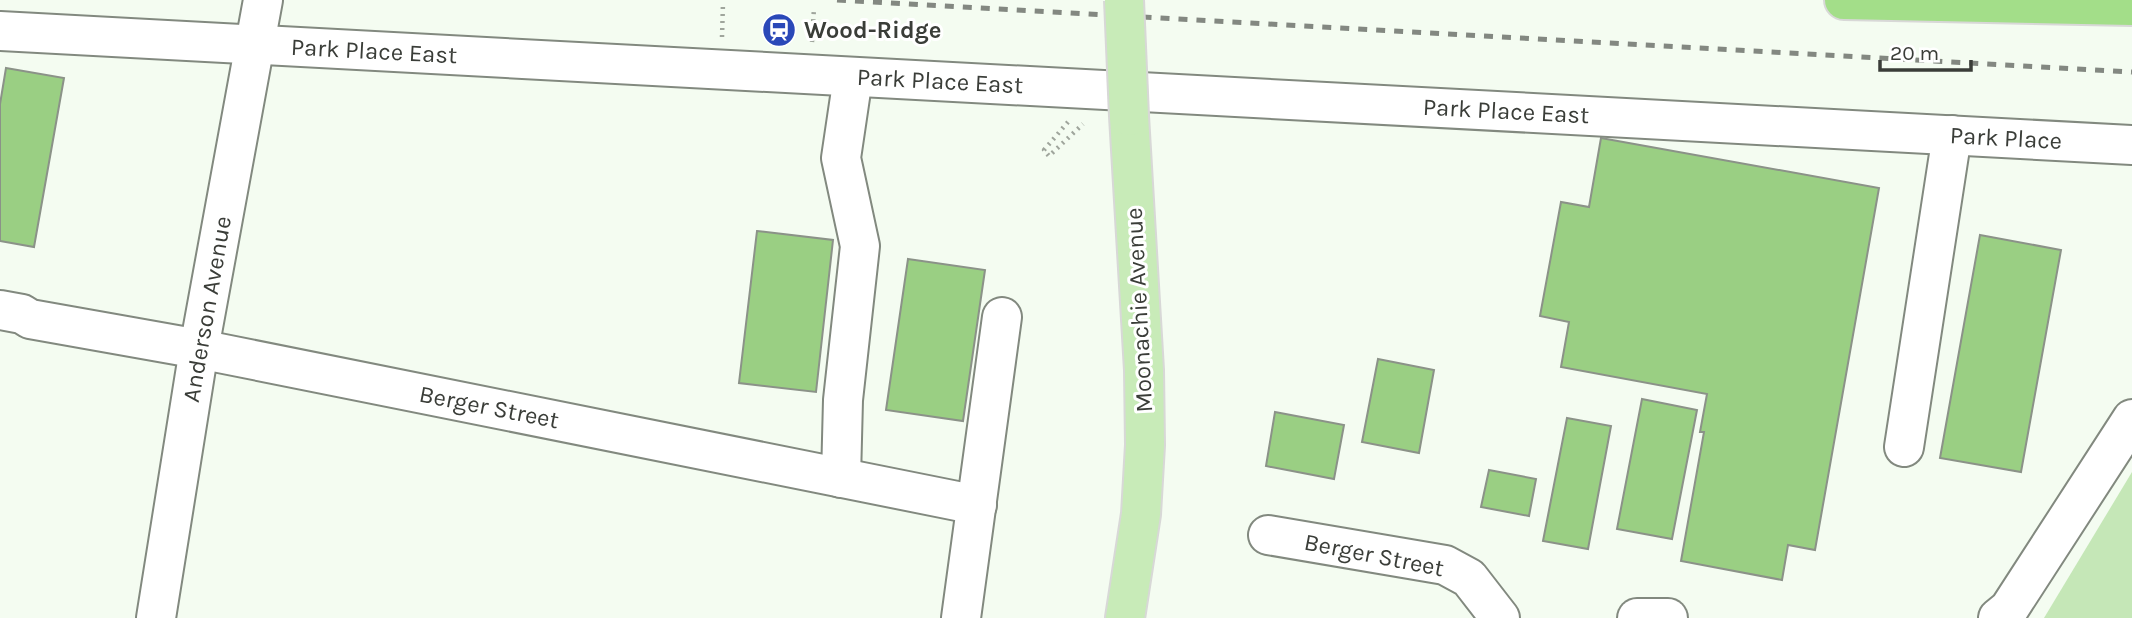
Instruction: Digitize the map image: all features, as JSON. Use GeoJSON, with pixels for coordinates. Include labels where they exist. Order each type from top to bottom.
{"type":"FeatureCollection","features":[{"type":"Feature","properties":{"kind":"highway"},"geometry":{"type":"LineString","coordinates":[[1844,0],[2132,6]]}},
{"type":"Feature","properties":{"kind":"main road","name":"Moonachie Avenue"},"geometry":{"type":"LineString","coordinates":[[1124,0],[1144,370],[1145,445],[1142,514],[1125,618]]}},
{"type":"Feature","properties":{"kind":"street","name":"Anderson Avenue"},"geometry":{"type":"LineString","coordinates":[[156,618],[199,349],[263,0]]}},
{"type":"Feature","properties":{"kind":"street","name":"Park Place East"},"geometry":{"type":"LineString","coordinates":[[0,31],[1880,131]]}},
{"type":"Feature","properties":{"kind":"street"},"geometry":{"type":"LineString","coordinates":[[841,478],[842,400],[860,246],[841,158],[853,77]]}},
{"type":"Feature","properties":{"kind":"street","name":"Park Place"},"geometry":{"type":"LineString","coordinates":[[1880,131],[2132,145]]}},
{"type":"Feature","properties":{"kind":"street"},"geometry":{"type":"LineString","coordinates":[[1903,447],[1952,135]]}},
{"type":"Feature","properties":{"kind":"street","name":"Berger Street"},"geometry":{"type":"LineString","coordinates":[[0,310],[977,505]]}},
{"type":"Feature","properties":{"kind":"street"},"geometry":{"type":"LineString","coordinates":[[961,618],[1002,317]]}},
{"type":"Feature","properties":{"kind":"street"},"geometry":{"type":"LineString","coordinates":[[1998,618],[2009,608],[2132,419]]}},
{"type":"Feature","properties":{"kind":"street","name":"Berger Street"},"geometry":{"type":"LineString","coordinates":[[1268,536],[1445,565],[1469,578],[1500,618]]}},
{"type":"Feature","properties":{"kind":"street"},"geometry":{"type":"LineString","coordinates":[[1637,618],[1668,618]]}},
{"type":"Feature","properties":{"kind":"path"},"geometry":{"type":"LineString","coordinates":[[721,45],[723,3]]}},
{"type":"Feature","properties":{"kind":"path"},"geometry":{"type":"LineString","coordinates":[[811,50],[814,8]]}},
{"type":"Feature","properties":{"kind":"path"},"geometry":{"type":"LineString","coordinates":[[1069,120],[1044,150],[1049,156],[1087,121]]}},
{"type":"Feature","properties":{"kind":"green space"},"geometry":{"type":"Polygon","coordinates":[[[2132,472],[2132,618],[2044,618],[2132,472]]]}},
{"type":"Feature","properties":{"kind":"building"},"geometry":{"type":"Polygon","coordinates":[[[6,68],[64,78],[34,247],[0,241],[0,104],[6,68]]]}},
{"type":"Feature","properties":{"kind":"building"},"geometry":{"type":"Polygon","coordinates":[[[1601,138],[1879,188],[1815,550],[1788,545],[1782,580],[1681,561],[1704,432],[1700,432],[1707,394],[1561,367],[1569,322],[1540,316],[1561,202],[1589,207],[1601,138]]]}},
{"type":"Feature","properties":{"kind":"building"},"geometry":{"type":"Polygon","coordinates":[[[757,231],[833,240],[816,392],[739,383],[757,231]]]}},
{"type":"Feature","properties":{"kind":"building"},"geometry":{"type":"Polygon","coordinates":[[[1980,235],[2061,250],[2021,472],[1940,458],[1980,235]]]}},
{"type":"Feature","properties":{"kind":"building"},"geometry":{"type":"Polygon","coordinates":[[[908,259],[985,270],[963,421],[886,410],[908,259]]]}},
{"type":"Feature","properties":{"kind":"building"},"geometry":{"type":"Polygon","coordinates":[[[1378,359],[1434,370],[1419,453],[1362,442],[1378,359]]]}},
{"type":"Feature","properties":{"kind":"building"},"geometry":{"type":"Polygon","coordinates":[[[1642,399],[1697,410],[1672,539],[1617,529],[1642,399]]]}},
{"type":"Feature","properties":{"kind":"building"},"geometry":{"type":"Polygon","coordinates":[[[1275,412],[1344,425],[1334,479],[1266,466],[1275,412]]]}},
{"type":"Feature","properties":{"kind":"building"},"geometry":{"type":"Polygon","coordinates":[[[1567,418],[1611,426],[1588,549],[1543,541],[1567,418]]]}},
{"type":"Feature","properties":{"kind":"building"},"geometry":{"type":"Polygon","coordinates":[[[1489,470],[1536,479],[1529,516],[1481,507],[1489,470]]]}},
{"type":"Feature","properties":{"kind":"railway"},"geometry":{"type":"LineString","coordinates":[[837,0],[2132,72]]}},
{"type":"Feature","properties":{"kind":"place","name":"Wood-Ridge"},"geometry":{"type":"Point","coordinates":[779,30]}}]}
